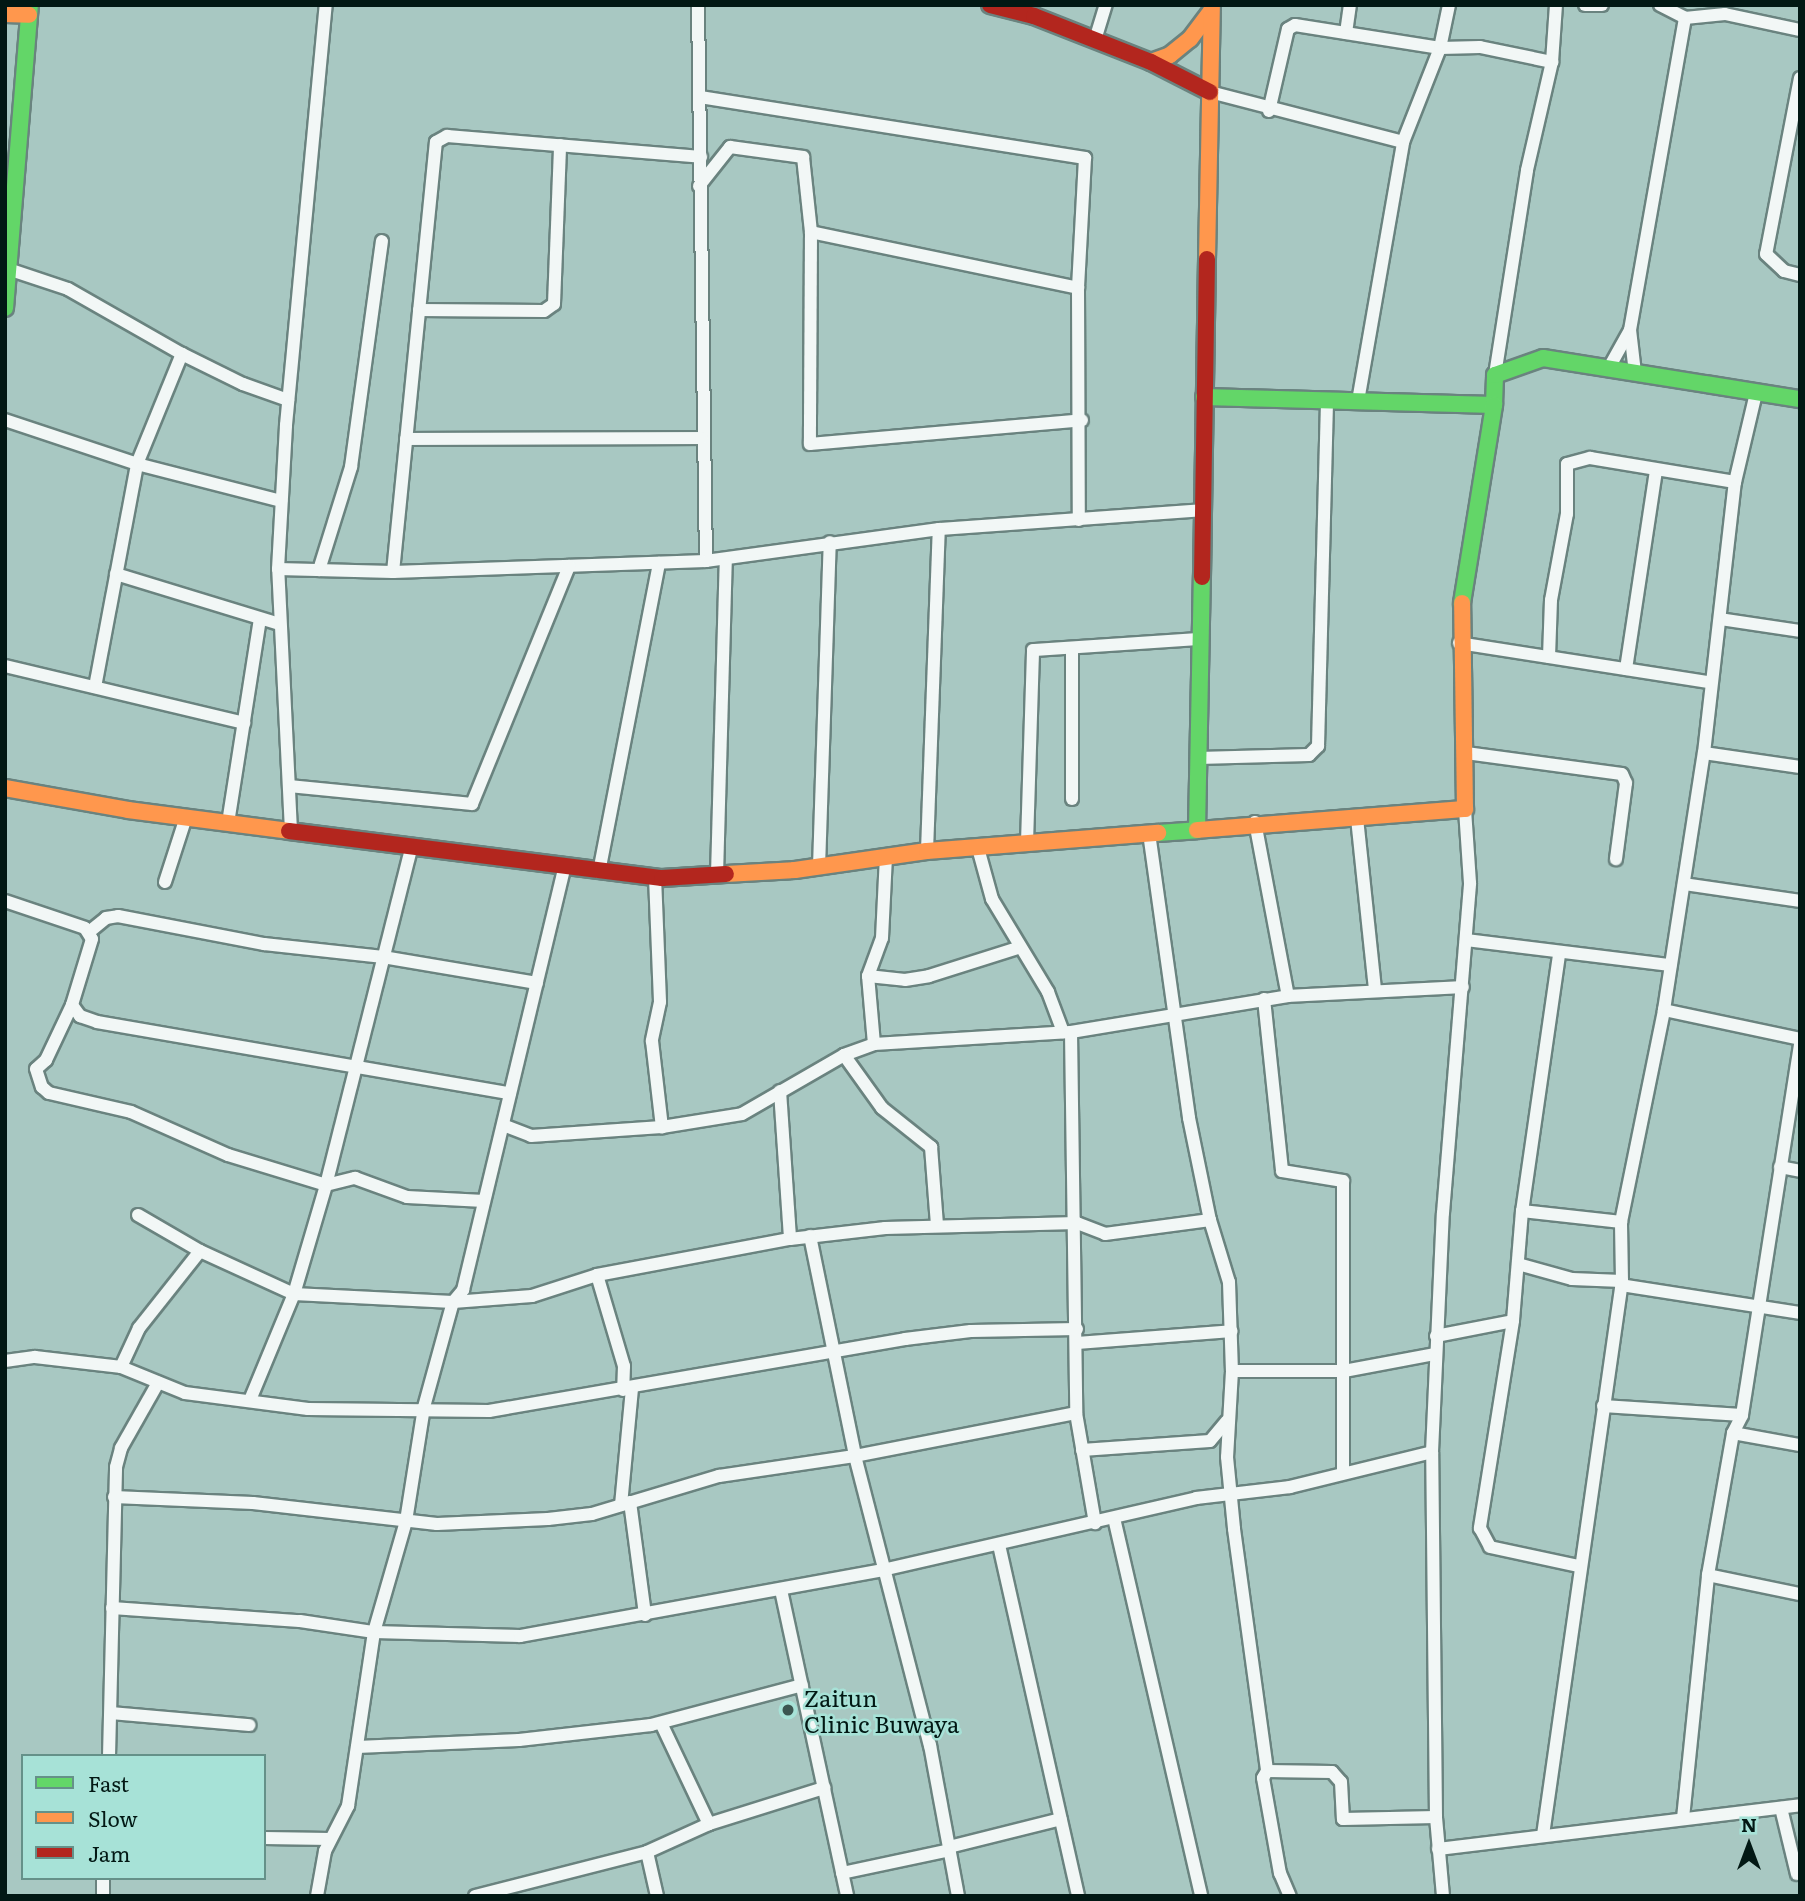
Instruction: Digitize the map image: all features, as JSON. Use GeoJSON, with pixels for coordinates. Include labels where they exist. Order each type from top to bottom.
{"type":"FeatureCollection","features":[{"type":"Feature","properties":{"kind":"main road"},"geometry":{"type":"LineString","coordinates":[[990,5],[1151,62],[1210,92]]}},
{"type":"Feature","properties":{"kind":"main road"},"geometry":{"type":"LineString","coordinates":[[1151,62],[1170,55],[1191,38],[1212,8]]}},
{"type":"Feature","properties":{"kind":"main road"},"geometry":{"type":"LineString","coordinates":[[1197,830],[1212,8]]}},
{"type":"Feature","properties":{"kind":"main road"},"geometry":{"type":"LineString","coordinates":[[5,14],[29,10],[5,307]]}},
{"type":"Feature","properties":{"kind":"main road"},"geometry":{"type":"LineString","coordinates":[[5,788],[228,823],[564,868],[655,877],[819,867],[927,851],[1197,830],[1255,822],[1357,818],[1465,809],[1466,753],[1459,643],[1494,405],[1496,374],[1543,358],[1610,366],[1635,373],[1800,399]]}},
{"type":"Feature","properties":{"kind":"main road"},"geometry":{"type":"LineString","coordinates":[[1204,397],[1494,405]]}},
{"type":"Feature","properties":{"kind":"street"},"geometry":{"type":"LineString","coordinates":[[291,831],[278,569],[288,400],[326,5]]}},
{"type":"Feature","properties":{"kind":"street"},"geometry":{"type":"LineString","coordinates":[[698,5],[702,438],[706,561]]}},
{"type":"Feature","properties":{"kind":"street"},"geometry":{"type":"LineString","coordinates":[[1095,40],[1106,5]]}},
{"type":"Feature","properties":{"kind":"street"},"geometry":{"type":"LineString","coordinates":[[1346,33],[1350,5]]}},
{"type":"Feature","properties":{"kind":"street"},"geometry":{"type":"LineString","coordinates":[[1358,401],[1403,142],[1440,48],[1449,5]]}},
{"type":"Feature","properties":{"kind":"street"},"geometry":{"type":"LineString","coordinates":[[1496,374],[1527,170],[1552,62],[1556,5]]}},
{"type":"Feature","properties":{"kind":"street"},"geometry":{"type":"LineString","coordinates":[[1586,5],[1602,5]]}},
{"type":"Feature","properties":{"kind":"street"},"geometry":{"type":"LineString","coordinates":[[1660,5],[1685,18],[1725,14],[1800,30]]}},
{"type":"Feature","properties":{"kind":"street"},"geometry":{"type":"LineString","coordinates":[[1635,373],[1630,330],[1685,18]]}},
{"type":"Feature","properties":{"kind":"street"},"geometry":{"type":"LineString","coordinates":[[1269,111],[1288,29],[1295,25],[1440,48],[1480,47],[1552,62]]}},
{"type":"Feature","properties":{"kind":"street"},"geometry":{"type":"LineString","coordinates":[[1800,78],[1766,254],[1784,271],[1800,275]]}},
{"type":"Feature","properties":{"kind":"street"},"geometry":{"type":"LineString","coordinates":[[1210,92],[1269,111],[1403,142]]}},
{"type":"Feature","properties":{"kind":"street"},"geometry":{"type":"LineString","coordinates":[[700,97],[1085,158],[1078,288],[1082,420],[1080,520]]}},
{"type":"Feature","properties":{"kind":"street"},"geometry":{"type":"LineString","coordinates":[[393,572],[439,137],[701,158]]}},
{"type":"Feature","properties":{"kind":"street"},"geometry":{"type":"LineString","coordinates":[[419,310],[544,311],[554,304],[560,145]]}},
{"type":"Feature","properties":{"kind":"street"},"geometry":{"type":"LineString","coordinates":[[699,186],[730,147],[803,157],[811,232],[810,444],[1082,420]]}},
{"type":"Feature","properties":{"kind":"street"},"geometry":{"type":"LineString","coordinates":[[1786,151],[1800,152]]}},
{"type":"Feature","properties":{"kind":"street"},"geometry":{"type":"LineString","coordinates":[[811,232],[1078,288]]}},
{"type":"Feature","properties":{"kind":"street"},"geometry":{"type":"LineString","coordinates":[[318,570],[351,467],[382,241]]}},
{"type":"Feature","properties":{"kind":"street"},"geometry":{"type":"LineString","coordinates":[[8,269],[68,289],[182,354],[243,384],[288,400]]}},
{"type":"Feature","properties":{"kind":"street"},"geometry":{"type":"LineString","coordinates":[[1610,366],[1630,330]]}},
{"type":"Feature","properties":{"kind":"street"},"geometry":{"type":"LineString","coordinates":[[95,687],[137,464],[182,354]]}},
{"type":"Feature","properties":{"kind":"street"},"geometry":{"type":"LineString","coordinates":[[1543,1835],[1621,1283],[1621,1222],[1664,1010],[1704,753],[1709,681],[1720,620],[1735,482],[1756,393]]}},
{"type":"Feature","properties":{"kind":"street"},"geometry":{"type":"LineString","coordinates":[[1198,758],[1309,755],[1318,746],[1327,401]]}},
{"type":"Feature","properties":{"kind":"street"},"geometry":{"type":"LineString","coordinates":[[5,420],[137,464],[281,501]]}},
{"type":"Feature","properties":{"kind":"street"},"geometry":{"type":"LineString","coordinates":[[406,439],[702,438]]}},
{"type":"Feature","properties":{"kind":"street"},"geometry":{"type":"LineString","coordinates":[[1549,657],[1552,600],[1567,514],[1567,464],[1590,458],[1735,482]]}},
{"type":"Feature","properties":{"kind":"street"},"geometry":{"type":"LineString","coordinates":[[1626,669],[1656,470]]}},
{"type":"Feature","properties":{"kind":"street"},"geometry":{"type":"LineString","coordinates":[[278,569],[393,572],[706,561],[939,529],[1202,510]]}},
{"type":"Feature","properties":{"kind":"street"},"geometry":{"type":"LineString","coordinates":[[927,851],[939,529]]}},
{"type":"Feature","properties":{"kind":"street"},"geometry":{"type":"LineString","coordinates":[[819,867],[830,542]]}},
{"type":"Feature","properties":{"kind":"street"},"geometry":{"type":"LineString","coordinates":[[717,875],[726,559]]}},
{"type":"Feature","properties":{"kind":"street"},"geometry":{"type":"LineString","coordinates":[[599,872],[659,563]]}},
{"type":"Feature","properties":{"kind":"street"},"geometry":{"type":"LineString","coordinates":[[289,786],[472,804],[569,566]]}},
{"type":"Feature","properties":{"kind":"street"},"geometry":{"type":"LineString","coordinates":[[116,574],[280,624]]}},
{"type":"Feature","properties":{"kind":"street"},"geometry":{"type":"LineString","coordinates":[[228,823],[260,620]]}},
{"type":"Feature","properties":{"kind":"street"},"geometry":{"type":"LineString","coordinates":[[1720,620],[1800,631]]}},
{"type":"Feature","properties":{"kind":"street"},"geometry":{"type":"LineString","coordinates":[[1027,843],[1033,650],[1072,651],[1200,639]]}},
{"type":"Feature","properties":{"kind":"street"},"geometry":{"type":"LineString","coordinates":[[1459,643],[1709,681]]}},
{"type":"Feature","properties":{"kind":"street"},"geometry":{"type":"LineString","coordinates":[[1072,651],[1072,799]]}},
{"type":"Feature","properties":{"kind":"street"},"geometry":{"type":"LineString","coordinates":[[5,666],[244,723]]}},
{"type":"Feature","properties":{"kind":"street"},"geometry":{"type":"LineString","coordinates":[[1466,753],[1622,774],[1626,783],[1616,859]]}},
{"type":"Feature","properties":{"kind":"street"},"geometry":{"type":"LineString","coordinates":[[1704,753],[1800,767]]}},
{"type":"Feature","properties":{"kind":"street"},"geometry":{"type":"LineString","coordinates":[[1443,1896],[1436,1817],[1432,1452],[1436,1336],[1470,883],[1465,809]]}},
{"type":"Feature","properties":{"kind":"street"},"geometry":{"type":"LineString","coordinates":[[165,882],[186,817]]}},
{"type":"Feature","properties":{"kind":"street"},"geometry":{"type":"LineString","coordinates":[[1357,818],[1375,990]]}},
{"type":"Feature","properties":{"kind":"street"},"geometry":{"type":"LineString","coordinates":[[1255,822],[1288,996]]}},
{"type":"Feature","properties":{"kind":"street"},"geometry":{"type":"LineString","coordinates":[[1149,834],[1172,1017],[1210,1220],[1229,1282],[1232,1371],[1227,1457],[1267,1771],[1263,1778],[1280,1873],[1290,1896]]}},
{"type":"Feature","properties":{"kind":"street"},"geometry":{"type":"LineString","coordinates":[[250,1400],[293,1294],[326,1185],[411,848]]}},
{"type":"Feature","properties":{"kind":"street"},"geometry":{"type":"LineString","coordinates":[[978,848],[992,899],[1018,948],[1048,992],[1067,1032],[1077,1223],[1076,1413],[1095,1523]]}},
{"type":"Feature","properties":{"kind":"street"},"geometry":{"type":"LineString","coordinates":[[874,1044],[869,976],[882,938],[886,856]]}},
{"type":"Feature","properties":{"kind":"street"},"geometry":{"type":"LineString","coordinates":[[317,1896],[330,1839],[348,1806],[374,1632],[407,1521],[424,1407],[453,1302],[463,1290],[564,868]]}},
{"type":"Feature","properties":{"kind":"street"},"geometry":{"type":"LineString","coordinates":[[655,877],[660,1002],[652,1041],[662,1127]]}},
{"type":"Feature","properties":{"kind":"street"},"geometry":{"type":"LineString","coordinates":[[1684,884],[1800,901]]}},
{"type":"Feature","properties":{"kind":"street"},"geometry":{"type":"LineString","coordinates":[[5,901],[89,932]]}},
{"type":"Feature","properties":{"kind":"street"},"geometry":{"type":"LineString","coordinates":[[89,932],[106,918],[118,916],[264,944],[383,957],[537,983]]}},
{"type":"Feature","properties":{"kind":"street"},"geometry":{"type":"LineString","coordinates":[[89,932],[92,946],[72,1005],[46,1060],[36,1069],[42,1087],[49,1093],[131,1112],[228,1155],[326,1185],[355,1178],[407,1197],[484,1201]]}},
{"type":"Feature","properties":{"kind":"street"},"geometry":{"type":"LineString","coordinates":[[1466,940],[1559,954],[1670,965]]}},
{"type":"Feature","properties":{"kind":"street"},"geometry":{"type":"LineString","coordinates":[[869,976],[905,980],[929,976],[1018,948]]}},
{"type":"Feature","properties":{"kind":"street"},"geometry":{"type":"LineString","coordinates":[[1559,954],[1522,1211],[1513,1321],[1480,1528],[1483,1539],[1501,1550],[1579,1566]]}},
{"type":"Feature","properties":{"kind":"street"},"geometry":{"type":"LineString","coordinates":[[503,1125],[531,1136],[662,1127],[742,1114],[844,1055],[874,1044],[1067,1032],[1288,996],[1463,987]]}},
{"type":"Feature","properties":{"kind":"street"},"geometry":{"type":"LineString","coordinates":[[1264,999],[1283,1171],[1343,1181],[1343,1473]]}},
{"type":"Feature","properties":{"kind":"street"},"geometry":{"type":"LineString","coordinates":[[72,1005],[80,1016],[97,1022],[356,1070],[510,1093]]}},
{"type":"Feature","properties":{"kind":"street"},"geometry":{"type":"LineString","coordinates":[[1664,1010],[1800,1039]]}},
{"type":"Feature","properties":{"kind":"street"},"geometry":{"type":"LineString","coordinates":[[1684,1818],[1708,1575],[1733,1433],[1742,1415],[1800,1045]]}},
{"type":"Feature","properties":{"kind":"street"},"geometry":{"type":"LineString","coordinates":[[844,1055],[882,1108],[931,1147],[937,1225]]}},
{"type":"Feature","properties":{"kind":"street"},"geometry":{"type":"LineString","coordinates":[[780,1091],[790,1239]]}},
{"type":"Feature","properties":{"kind":"street"},"geometry":{"type":"LineString","coordinates":[[1780,1167],[1800,1171]]}},
{"type":"Feature","properties":{"kind":"street"},"geometry":{"type":"LineString","coordinates":[[1522,1211],[1621,1222]]}},
{"type":"Feature","properties":{"kind":"street"},"geometry":{"type":"LineString","coordinates":[[138,1214],[200,1251],[293,1294],[453,1302],[532,1296],[597,1275],[790,1239],[937,1225],[1077,1223],[1105,1234],[1210,1220]]}},
{"type":"Feature","properties":{"kind":"street"},"geometry":{"type":"LineString","coordinates":[[810,1237],[855,1456],[887,1569],[958,1896]]}},
{"type":"Feature","properties":{"kind":"street"},"geometry":{"type":"LineString","coordinates":[[121,1367],[139,1328],[200,1251]]}},
{"type":"Feature","properties":{"kind":"street"},"geometry":{"type":"LineString","coordinates":[[1518,1264],[1572,1279],[1621,1283],[1800,1313]]}},
{"type":"Feature","properties":{"kind":"street"},"geometry":{"type":"LineString","coordinates":[[597,1275],[624,1366],[628,1389],[626,1504],[645,1615]]}},
{"type":"Feature","properties":{"kind":"street"},"geometry":{"type":"LineString","coordinates":[[1436,1336],[1513,1321]]}},
{"type":"Feature","properties":{"kind":"street"},"geometry":{"type":"LineString","coordinates":[[5,1361],[35,1357],[121,1367],[185,1393],[308,1409],[424,1407],[489,1411],[971,1331],[1077,1329]]}},
{"type":"Feature","properties":{"kind":"street"},"geometry":{"type":"LineString","coordinates":[[1077,1343],[1232,1331]]}},
{"type":"Feature","properties":{"kind":"street"},"geometry":{"type":"LineString","coordinates":[[1232,1371],[1344,1371],[1435,1354]]}},
{"type":"Feature","properties":{"kind":"street"},"geometry":{"type":"LineString","coordinates":[[109,1754],[117,1458],[158,1382]]}},
{"type":"Feature","properties":{"kind":"street"},"geometry":{"type":"LineString","coordinates":[[1603,1406],[1742,1415]]}},
{"type":"Feature","properties":{"kind":"street"},"geometry":{"type":"LineString","coordinates":[[114,1497],[253,1503],[407,1521],[548,1519],[592,1514],[719,1476],[855,1456],[1076,1413]]}},
{"type":"Feature","properties":{"kind":"street"},"geometry":{"type":"LineString","coordinates":[[1082,1450],[1210,1441],[1227,1421]]}},
{"type":"Feature","properties":{"kind":"street"},"geometry":{"type":"LineString","coordinates":[[1733,1433],[1800,1445]]}},
{"type":"Feature","properties":{"kind":"street"},"geometry":{"type":"LineString","coordinates":[[1210,1441],[1227,1457]]}},
{"type":"Feature","properties":{"kind":"street"},"geometry":{"type":"LineString","coordinates":[[112,1608],[300,1621],[374,1632],[520,1636],[887,1569],[1196,1498],[1231,1497],[1432,1452]]}},
{"type":"Feature","properties":{"kind":"street"},"geometry":{"type":"LineString","coordinates":[[1114,1518],[1201,1896]]}},
{"type":"Feature","properties":{"kind":"street"},"geometry":{"type":"LineString","coordinates":[[999,1545],[1078,1896]]}},
{"type":"Feature","properties":{"kind":"street"},"geometry":{"type":"LineString","coordinates":[[1708,1575],[1800,1594]]}},
{"type":"Feature","properties":{"kind":"street"},"geometry":{"type":"LineString","coordinates":[[780,1590],[846,1896]]}},
{"type":"Feature","properties":{"kind":"street"},"geometry":{"type":"LineString","coordinates":[[357,1747],[519,1740],[661,1723],[802,1685]]}},
{"type":"Feature","properties":{"kind":"street"},"geometry":{"type":"LineString","coordinates":[[111,1713],[249,1725]]}},
{"type":"Feature","properties":{"kind":"street"},"geometry":{"type":"LineString","coordinates":[[661,1723],[709,1824]]}},
{"type":"Feature","properties":{"kind":"street"},"geometry":{"type":"LineString","coordinates":[[1267,1771],[1332,1772],[1341,1782],[1343,1819],[1436,1817]]}},
{"type":"Feature","properties":{"kind":"street"},"geometry":{"type":"LineString","coordinates":[[475,1896],[647,1852],[709,1824],[824,1788]]}},
{"type":"Feature","properties":{"kind":"street"},"geometry":{"type":"LineString","coordinates":[[1438,1849],[1800,1805]]}},
{"type":"Feature","properties":{"kind":"street"},"geometry":{"type":"LineString","coordinates":[[1781,1808],[1797,1874]]}},
{"type":"Feature","properties":{"kind":"street"},"geometry":{"type":"LineString","coordinates":[[842,1873],[949,1849],[1060,1819]]}},
{"type":"Feature","properties":{"kind":"street"},"geometry":{"type":"LineString","coordinates":[[266,1838],[330,1839]]}},
{"type":"Feature","properties":{"kind":"street"},"geometry":{"type":"LineString","coordinates":[[647,1852],[657,1896]]}},
{"type":"Feature","properties":{"kind":"traffic: fast"},"geometry":{"type":"LineString","coordinates":[[5,308],[30,5]]}},
{"type":"Feature","properties":{"kind":"traffic: fast"},"geometry":{"type":"LineString","coordinates":[[1204,397],[1494,405],[1495,375],[1543,358],[1800,399]]}},
{"type":"Feature","properties":{"kind":"traffic: fast"},"geometry":{"type":"LineString","coordinates":[[1462,603],[1494,405]]}},
{"type":"Feature","properties":{"kind":"traffic: fast"},"geometry":{"type":"LineString","coordinates":[[1158,833],[1197,830],[1202,577]]}},
{"type":"Feature","properties":{"kind":"traffic: slow"},"geometry":{"type":"LineString","coordinates":[[1207,259],[1212,5]]}},
{"type":"Feature","properties":{"kind":"traffic: slow"},"geometry":{"type":"LineString","coordinates":[[1151,62],[1170,55],[1190,39],[1211,11]]}},
{"type":"Feature","properties":{"kind":"traffic: slow"},"geometry":{"type":"LineString","coordinates":[[5,14],[29,15]]}},
{"type":"Feature","properties":{"kind":"traffic: slow"},"geometry":{"type":"LineString","coordinates":[[1197,830],[1465,809],[1462,603]]}},
{"type":"Feature","properties":{"kind":"traffic: slow"},"geometry":{"type":"LineString","coordinates":[[5,788],[128,810],[289,831]]}},
{"type":"Feature","properties":{"kind":"traffic: slow"},"geometry":{"type":"LineString","coordinates":[[726,874],[795,870],[927,851],[1158,833]]}},
{"type":"Feature","properties":{"kind":"traffic: jam"},"geometry":{"type":"LineString","coordinates":[[990,5],[1034,16],[1151,62],[1210,92]]}},
{"type":"Feature","properties":{"kind":"traffic: jam"},"geometry":{"type":"LineString","coordinates":[[1202,577],[1207,259]]}},
{"type":"Feature","properties":{"kind":"traffic: jam"},"geometry":{"type":"LineString","coordinates":[[289,831],[662,878],[726,874]]}},
{"type":"Feature","properties":{"kind":"place","name":"Zaitun Clinic Buwaya"},"geometry":{"type":"Point","coordinates":[788,1710]}}]}
